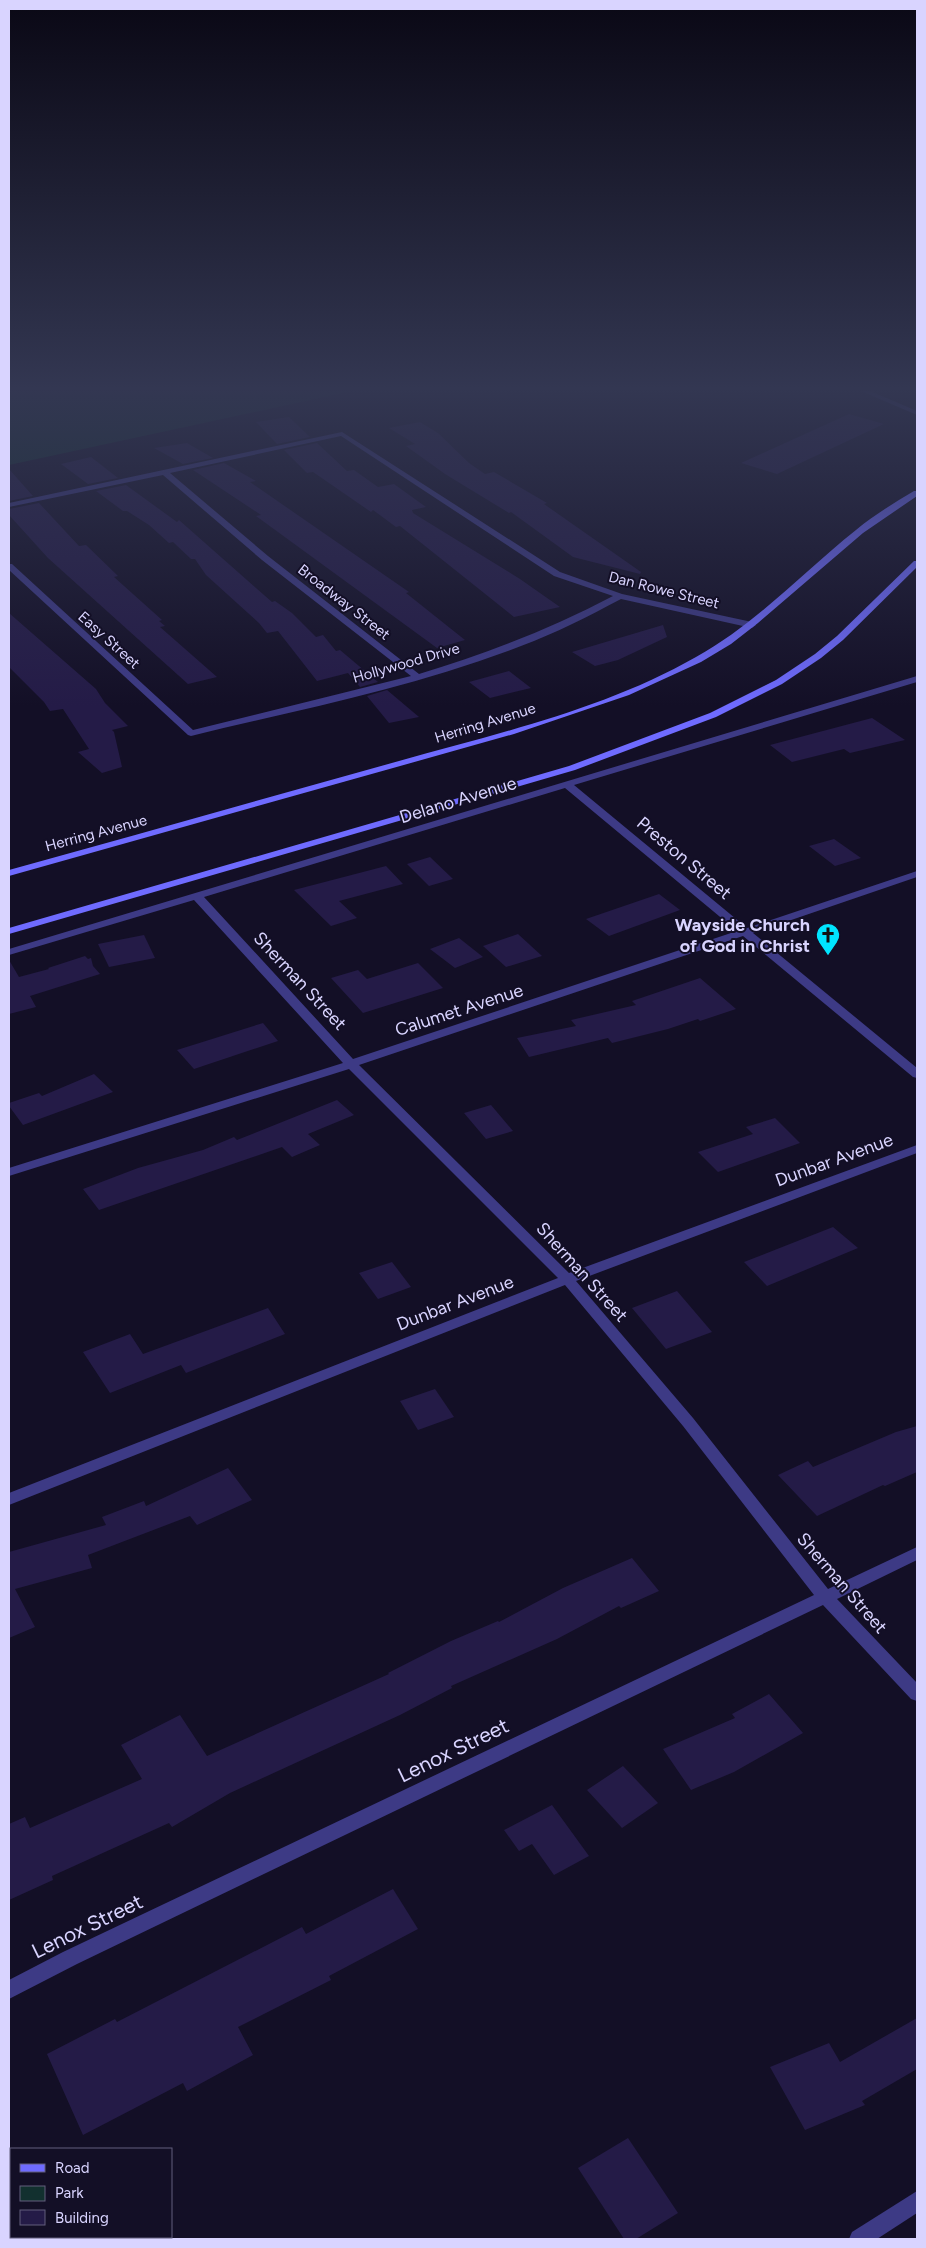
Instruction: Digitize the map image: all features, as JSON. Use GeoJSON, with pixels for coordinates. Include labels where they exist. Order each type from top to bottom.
{"type":"FeatureCollection","features":[{"type":"Feature","properties":{"kind":"main road","name":"Herring Avenue"},"geometry":{"type":"LineString","coordinates":[[9,873],[523,729],[672,673],[725,644],[752,625],[864,526],[912,496]]}},
{"type":"Feature","properties":{"kind":"main road"},"geometry":{"type":"LineString","coordinates":[[9,931],[572,768],[713,715],[778,682],[818,656],[840,638],[917,563]]}},
{"type":"Feature","properties":{"kind":"street"},"geometry":{"type":"LineString","coordinates":[[9,505],[50,496]]}},
{"type":"Feature","properties":{"kind":"street","name":"Broadway Street"},"geometry":{"type":"LineString","coordinates":[[192,496],[265,558],[417,677]]}},
{"type":"Feature","properties":{"kind":"street","name":"Dan Rowe Street"},"geometry":{"type":"LineString","coordinates":[[438,496],[558,574],[620,596],[752,625]]}},
{"type":"Feature","properties":{"kind":"street","name":"Easy Street"},"geometry":{"type":"LineString","coordinates":[[9,566],[191,734]]}},
{"type":"Feature","properties":{"kind":"street","name":"Hollywood Drive"},"geometry":{"type":"LineString","coordinates":[[191,734],[417,677],[536,637],[576,620],[620,596]]}},
{"type":"Feature","properties":{"kind":"street","name":"Delano Avenue"},"geometry":{"type":"LineString","coordinates":[[9,952],[915,681]]}},
{"type":"Feature","properties":{"kind":"street","name":"Preston Street"},"geometry":{"type":"LineString","coordinates":[[566,784],[917,1074]]}},
{"type":"Feature","properties":{"kind":"street","name":"Calumet Avenue"},"geometry":{"type":"LineString","coordinates":[[9,1172],[351,1064],[917,874]]}},
{"type":"Feature","properties":{"kind":"street","name":"Sherman Street"},"geometry":{"type":"LineString","coordinates":[[196,895],[351,1064],[567,1279],[688,1422],[825,1597],[917,1694]]}},
{"type":"Feature","properties":{"kind":"street","name":"Dunbar Avenue"},"geometry":{"type":"LineString","coordinates":[[9,1499],[567,1279],[917,1149]]}},
{"type":"Feature","properties":{"kind":"street","name":"Lenox Street"},"geometry":{"type":"LineString","coordinates":[[9,1990],[88,1949],[917,1553]]}},
{"type":"Feature","properties":{"kind":"street"},"geometry":{"type":"LineString","coordinates":[[859,2239],[917,2202]]}},
{"type":"Feature","properties":{"kind":"building"},"geometry":{"type":"Polygon","coordinates":[[[9,496],[33,496],[9,501],[9,496]]]}},
{"type":"Feature","properties":{"kind":"building"},"geometry":{"type":"Polygon","coordinates":[[[103,496],[141,496],[177,522],[179,520],[272,602],[275,601],[292,613],[316,637],[323,635],[336,651],[340,650],[378,682],[360,687],[348,673],[317,681],[278,631],[267,633],[259,623],[206,575],[195,559],[191,559],[173,542],[169,543],[149,525],[127,511],[123,511],[103,496]]]}},
{"type":"Feature","properties":{"kind":"building"},"geometry":{"type":"Polygon","coordinates":[[[232,496],[270,496],[409,592],[406,593],[465,640],[437,648],[256,516],[261,515],[232,496]]]}},
{"type":"Feature","properties":{"kind":"building"},"geometry":{"type":"Polygon","coordinates":[[[348,496],[411,496],[426,507],[412,510],[413,513],[520,579],[560,607],[514,617],[400,526],[396,527],[373,510],[371,512],[348,496]]]}},
{"type":"Feature","properties":{"kind":"building"},"geometry":{"type":"Polygon","coordinates":[[[481,496],[535,496],[641,572],[640,574],[573,557],[511,512],[509,513],[481,496]]]}},
{"type":"Feature","properties":{"kind":"building"},"geometry":{"type":"Polygon","coordinates":[[[39,503],[79,546],[86,545],[118,576],[114,577],[162,620],[159,621],[165,626],[160,627],[217,677],[188,684],[48,558],[9,515],[9,509],[39,503]]]}},
{"type":"Feature","properties":{"kind":"building"},"geometry":{"type":"Polygon","coordinates":[[[9,613],[96,689],[105,703],[128,726],[112,730],[122,767],[102,773],[78,752],[89,749],[63,709],[50,711],[44,702],[9,667],[9,613]]]}},
{"type":"Feature","properties":{"kind":"building"},"geometry":{"type":"Polygon","coordinates":[[[663,625],[667,637],[618,660],[595,666],[572,652],[663,625]]]}},
{"type":"Feature","properties":{"kind":"building"},"geometry":{"type":"Polygon","coordinates":[[[509,671],[531,688],[490,698],[469,682],[509,671]]]}},
{"type":"Feature","properties":{"kind":"building"},"geometry":{"type":"Polygon","coordinates":[[[387,690],[419,717],[389,723],[367,696],[387,690]]]}},
{"type":"Feature","properties":{"kind":"building"},"geometry":{"type":"Polygon","coordinates":[[[872,718],[905,740],[850,753],[844,749],[792,762],[770,745],[872,718]]]}},
{"type":"Feature","properties":{"kind":"building"},"geometry":{"type":"Polygon","coordinates":[[[834,839],[861,858],[835,866],[809,846],[834,839]]]}},
{"type":"Feature","properties":{"kind":"building"},"geometry":{"type":"Polygon","coordinates":[[[430,857],[453,879],[429,886],[407,864],[430,857]]]}},
{"type":"Feature","properties":{"kind":"building"},"geometry":{"type":"Polygon","coordinates":[[[386,866],[403,884],[339,901],[357,918],[331,926],[294,890],[386,866]]]}},
{"type":"Feature","properties":{"kind":"building"},"geometry":{"type":"Polygon","coordinates":[[[659,894],[680,910],[609,936],[586,919],[659,894]]]}},
{"type":"Feature","properties":{"kind":"building"},"geometry":{"type":"Polygon","coordinates":[[[518,934],[542,956],[506,967],[483,946],[518,934]]]}},
{"type":"Feature","properties":{"kind":"building"},"geometry":{"type":"Polygon","coordinates":[[[144,935],[155,958],[109,967],[98,944],[144,935]]]}},
{"type":"Feature","properties":{"kind":"building"},"geometry":{"type":"Polygon","coordinates":[[[459,938],[483,957],[455,968],[430,949],[459,938]]]}},
{"type":"Feature","properties":{"kind":"building"},"geometry":{"type":"Polygon","coordinates":[[[85,956],[88,959],[91,958],[93,966],[100,974],[30,996],[36,1007],[9,1014],[9,960],[19,977],[85,956]]]}},
{"type":"Feature","properties":{"kind":"building"},"geometry":{"type":"Polygon","coordinates":[[[418,963],[443,988],[363,1013],[331,978],[358,970],[367,979],[418,963]]]}},
{"type":"Feature","properties":{"kind":"building"},"geometry":{"type":"Polygon","coordinates":[[[700,978],[736,1009],[700,1021],[698,1019],[668,1029],[612,1043],[608,1038],[529,1057],[517,1038],[576,1026],[571,1020],[636,1005],[632,1001],[700,978]]]}},
{"type":"Feature","properties":{"kind":"building"},"geometry":{"type":"Polygon","coordinates":[[[263,1023],[278,1041],[194,1069],[177,1050],[263,1023]]]}},
{"type":"Feature","properties":{"kind":"building"},"geometry":{"type":"Polygon","coordinates":[[[94,1074],[113,1092],[23,1125],[9,1106],[9,1103],[39,1093],[42,1096],[94,1074]]]}},
{"type":"Feature","properties":{"kind":"building"},"geometry":{"type":"Polygon","coordinates":[[[337,1100],[354,1115],[308,1134],[320,1145],[292,1157],[282,1147],[99,1210],[83,1189],[138,1168],[203,1150],[234,1137],[237,1140],[337,1100]]]}},
{"type":"Feature","properties":{"kind":"building"},"geometry":{"type":"Polygon","coordinates":[[[491,1105],[513,1131],[486,1139],[464,1113],[491,1105]]]}},
{"type":"Feature","properties":{"kind":"building"},"geometry":{"type":"Polygon","coordinates":[[[775,1118],[800,1143],[718,1172],[698,1152],[753,1134],[746,1127],[775,1118]]]}},
{"type":"Feature","properties":{"kind":"building"},"geometry":{"type":"Polygon","coordinates":[[[833,1227],[858,1248],[767,1286],[744,1262],[833,1227]]]}},
{"type":"Feature","properties":{"kind":"building"},"geometry":{"type":"Polygon","coordinates":[[[392,1262],[411,1287],[378,1299],[359,1273],[392,1262]]]}},
{"type":"Feature","properties":{"kind":"building"},"geometry":{"type":"Polygon","coordinates":[[[677,1291],[712,1332],[666,1349],[632,1308],[677,1291]]]}},
{"type":"Feature","properties":{"kind":"building"},"geometry":{"type":"Polygon","coordinates":[[[268,1308],[285,1334],[186,1373],[181,1365],[110,1393],[83,1352],[130,1334],[143,1354],[268,1308]]]}},
{"type":"Feature","properties":{"kind":"building"},"geometry":{"type":"Polygon","coordinates":[[[435,1389],[454,1417],[418,1430],[400,1401],[435,1389]]]}},
{"type":"Feature","properties":{"kind":"building"},"geometry":{"type":"Polygon","coordinates":[[[917,1426],[917,1472],[885,1486],[883,1485],[817,1516],[778,1475],[808,1461],[813,1467],[896,1432],[917,1426]]]}},
{"type":"Feature","properties":{"kind":"building"},"geometry":{"type":"Polygon","coordinates":[[[228,1468],[252,1500],[197,1525],[190,1516],[88,1555],[92,1568],[15,1589],[35,1627],[9,1638],[9,1552],[106,1525],[102,1517],[144,1501],[146,1506],[228,1468]]]}},
{"type":"Feature","properties":{"kind":"building"},"geometry":{"type":"Polygon","coordinates":[[[632,1558],[659,1591],[621,1608],[619,1606],[557,1639],[451,1686],[452,1688],[400,1715],[230,1793],[172,1827],[169,1823],[52,1876],[53,1880],[9,1900],[9,1824],[25,1817],[30,1828],[142,1779],[121,1745],[180,1715],[207,1756],[389,1674],[451,1641],[499,1622],[563,1588],[632,1558]]]}},
{"type":"Feature","properties":{"kind":"building"},"geometry":{"type":"Polygon","coordinates":[[[769,1694],[803,1733],[734,1772],[691,1790],[663,1749],[735,1718],[732,1714],[769,1694]]]}},
{"type":"Feature","properties":{"kind":"building"},"geometry":{"type":"Polygon","coordinates":[[[623,1766],[658,1803],[622,1828],[587,1790],[623,1766]]]}},
{"type":"Feature","properties":{"kind":"building"},"geometry":{"type":"Polygon","coordinates":[[[552,1805],[589,1856],[554,1875],[532,1844],[519,1851],[504,1830],[552,1805]]]}},
{"type":"Feature","properties":{"kind":"building"},"geometry":{"type":"Polygon","coordinates":[[[393,1889],[418,1929],[329,1976],[331,1980],[238,2027],[253,2055],[187,2091],[183,2083],[83,2135],[47,2054],[115,2019],[117,2022],[302,1927],[306,1934],[393,1889]]]}},
{"type":"Feature","properties":{"kind":"building"},"geometry":{"type":"Polygon","coordinates":[[[917,2018],[917,2069],[862,2101],[865,2105],[805,2130],[770,2067],[829,2043],[840,2062],[917,2018]]]}},
{"type":"Feature","properties":{"kind":"building"},"geometry":{"type":"Polygon","coordinates":[[[628,2138],[678,2213],[636,2239],[624,2239],[578,2168],[628,2138]]]}},
{"type":"Feature","properties":{"kind":"place","name":"Wayside Church of God in Christ"},"geometry":{"type":"Point","coordinates":[828,956]}}]}
